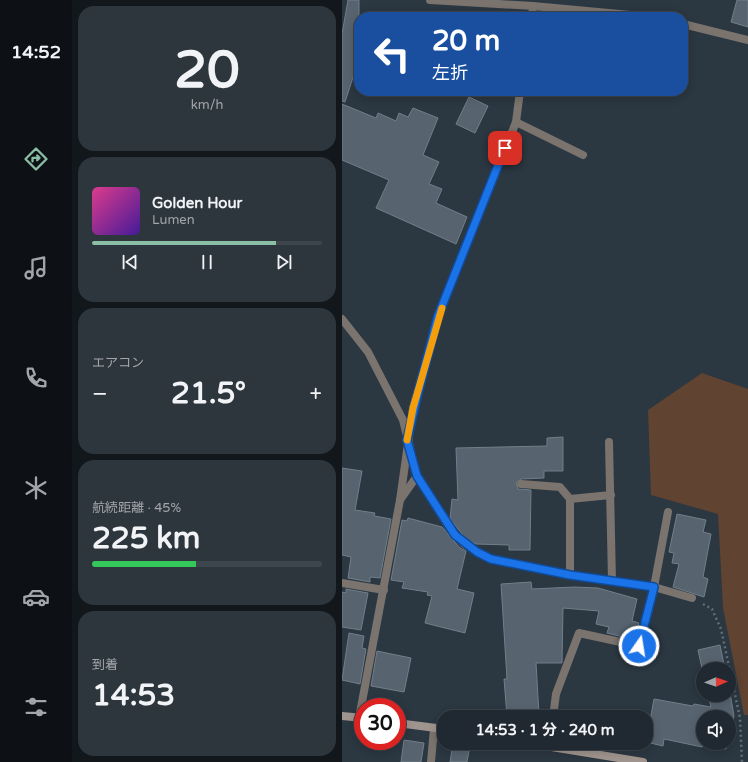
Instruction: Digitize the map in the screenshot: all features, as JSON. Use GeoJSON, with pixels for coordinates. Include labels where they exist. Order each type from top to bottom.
{"type":"FeatureCollection","features":[{"type":"Feature","properties":{"kind":"main road"},"geometry":{"type":"LineString","coordinates":[[342,716],[354,717]]}},
{"type":"Feature","properties":{"kind":"main road"},"geometry":{"type":"LineString","coordinates":[[406,724],[437,729]]}},
{"type":"Feature","properties":{"kind":"main road"},"geometry":{"type":"LineString","coordinates":[[576,750],[643,762]]}},
{"type":"Feature","properties":{"kind":"street"},"geometry":{"type":"LineString","coordinates":[[430,0],[500,2],[598,12]]}},
{"type":"Feature","properties":{"kind":"street"},"geometry":{"type":"LineString","coordinates":[[532,12],[533,6]]}},
{"type":"Feature","properties":{"kind":"street"},"geometry":{"type":"LineString","coordinates":[[688,25],[748,40]]}},
{"type":"Feature","properties":{"kind":"street"},"geometry":{"type":"LineString","coordinates":[[365,698],[400,500],[407,440],[413,408],[438,316],[516,122],[519,96]]}},
{"type":"Feature","properties":{"kind":"street"},"geometry":{"type":"LineString","coordinates":[[516,122],[583,155]]}},
{"type":"Feature","properties":{"kind":"street"},"geometry":{"type":"LineString","coordinates":[[342,319],[368,352],[403,420],[417,476],[451,530],[464,544],[491,559],[570,575],[654,587],[692,598]]}},
{"type":"Feature","properties":{"kind":"street"},"geometry":{"type":"LineString","coordinates":[[609,442],[612,581]]}},
{"type":"Feature","properties":{"kind":"street"},"geometry":{"type":"LineString","coordinates":[[400,500],[417,476]]}},
{"type":"Feature","properties":{"kind":"street"},"geometry":{"type":"LineString","coordinates":[[521,484],[560,487],[570,499],[570,575]]}},
{"type":"Feature","properties":{"kind":"street"},"geometry":{"type":"LineString","coordinates":[[570,499],[611,495]]}},
{"type":"Feature","properties":{"kind":"street"},"geometry":{"type":"LineString","coordinates":[[554,710],[556,694],[579,633],[639,646],[654,587],[668,512]]}},
{"type":"Feature","properties":{"kind":"street"},"geometry":{"type":"LineString","coordinates":[[342,582],[384,590]]}},
{"type":"Feature","properties":{"kind":"street"},"geometry":{"type":"LineString","coordinates":[[431,762],[434,728]]}},
{"type":"Feature","properties":{"kind":"path"},"geometry":{"type":"LineString","coordinates":[[692,598],[712,609],[721,629],[740,718],[742,762]]}},
{"type":"Feature","properties":{"kind":"shaded area"},"geometry":{"type":"Polygon","coordinates":[[[702,373],[748,389],[748,715],[744,715],[736,674],[736,662],[734,662],[723,608],[718,514],[651,495],[648,410],[702,373]]]}},
{"type":"Feature","properties":{"kind":"building"},"geometry":{"type":"Polygon","coordinates":[[[348,0],[359,0],[359,12],[354,12],[354,74],[345,102],[342,101],[342,34],[348,0]]]}},
{"type":"Feature","properties":{"kind":"building"},"geometry":{"type":"Polygon","coordinates":[[[737,0],[748,0],[748,27],[731,22],[737,0]]]}},
{"type":"Feature","properties":{"kind":"building"},"geometry":{"type":"Polygon","coordinates":[[[469,97],[488,106],[475,133],[456,124],[469,97]]]}},
{"type":"Feature","properties":{"kind":"building"},"geometry":{"type":"Polygon","coordinates":[[[342,104],[376,118],[378,113],[396,121],[399,113],[408,117],[413,108],[438,118],[423,155],[439,162],[429,184],[442,189],[436,203],[467,217],[456,244],[376,208],[389,180],[342,160],[342,104]]]}},
{"type":"Feature","properties":{"kind":"building"},"geometry":{"type":"Polygon","coordinates":[[[563,437],[563,471],[544,471],[544,478],[521,479],[516,483],[518,489],[531,490],[530,550],[509,550],[509,545],[476,544],[467,540],[450,519],[452,499],[458,500],[456,448],[547,446],[547,438],[563,437]]]}},
{"type":"Feature","properties":{"kind":"building"},"geometry":{"type":"Polygon","coordinates":[[[342,468],[362,471],[355,510],[375,513],[374,516],[391,519],[380,578],[370,577],[370,582],[348,578],[351,557],[342,555],[342,468]]]}},
{"type":"Feature","properties":{"kind":"building"},"geometry":{"type":"Polygon","coordinates":[[[677,514],[706,520],[703,532],[711,534],[703,577],[708,579],[704,597],[673,587],[679,564],[672,563],[674,553],[669,552],[677,514]]]}},
{"type":"Feature","properties":{"kind":"building"},"geometry":{"type":"Polygon","coordinates":[[[408,518],[442,527],[460,548],[466,551],[457,589],[474,593],[465,633],[425,623],[432,596],[427,595],[428,592],[402,588],[404,582],[391,580],[402,520],[407,521],[408,518]]]}},
{"type":"Feature","properties":{"kind":"building"},"geometry":{"type":"Polygon","coordinates":[[[531,582],[532,589],[574,587],[598,588],[637,599],[632,621],[639,623],[635,640],[607,633],[609,627],[596,624],[599,611],[563,608],[562,663],[536,663],[539,710],[507,710],[504,679],[507,679],[501,584],[531,582]]]}},
{"type":"Feature","properties":{"kind":"building"},"geometry":{"type":"Polygon","coordinates":[[[346,589],[368,593],[361,630],[342,627],[342,592],[346,593],[346,589]]]}},
{"type":"Feature","properties":{"kind":"building"},"geometry":{"type":"Polygon","coordinates":[[[349,633],[364,636],[362,648],[366,649],[360,684],[342,680],[349,633]]]}},
{"type":"Feature","properties":{"kind":"building"},"geometry":{"type":"Polygon","coordinates":[[[720,645],[724,662],[701,662],[698,650],[720,645]]]}},
{"type":"Feature","properties":{"kind":"building"},"geometry":{"type":"Polygon","coordinates":[[[377,651],[411,658],[404,692],[371,686],[377,651]]]}},
{"type":"Feature","properties":{"kind":"building"},"geometry":{"type":"Polygon","coordinates":[[[654,699],[693,706],[694,704],[711,707],[710,702],[732,702],[733,710],[696,710],[696,746],[664,739],[663,746],[653,744],[652,710],[654,699]]]}},
{"type":"Feature","properties":{"kind":"building"},"geometry":{"type":"Polygon","coordinates":[[[406,740],[424,743],[421,762],[401,762],[403,750],[406,750],[406,740]]]}},
{"type":"Feature","properties":{"kind":"building"},"geometry":{"type":"Polygon","coordinates":[[[452,750],[469,750],[467,762],[450,762],[452,750]]]}},
{"type":"Feature","properties":{"kind":"slow traffic"},"geometry":{"type":"LineString","coordinates":[[407,440],[413,408],[438,316],[442,308]]}},
{"type":"Feature","properties":{"kind":"route"},"geometry":{"type":"LineString","coordinates":[[505,148],[438,316],[413,408],[407,440],[417,476],[448,526],[464,544],[477,552],[491,559],[590,579],[654,587],[639,646]]}}]}
